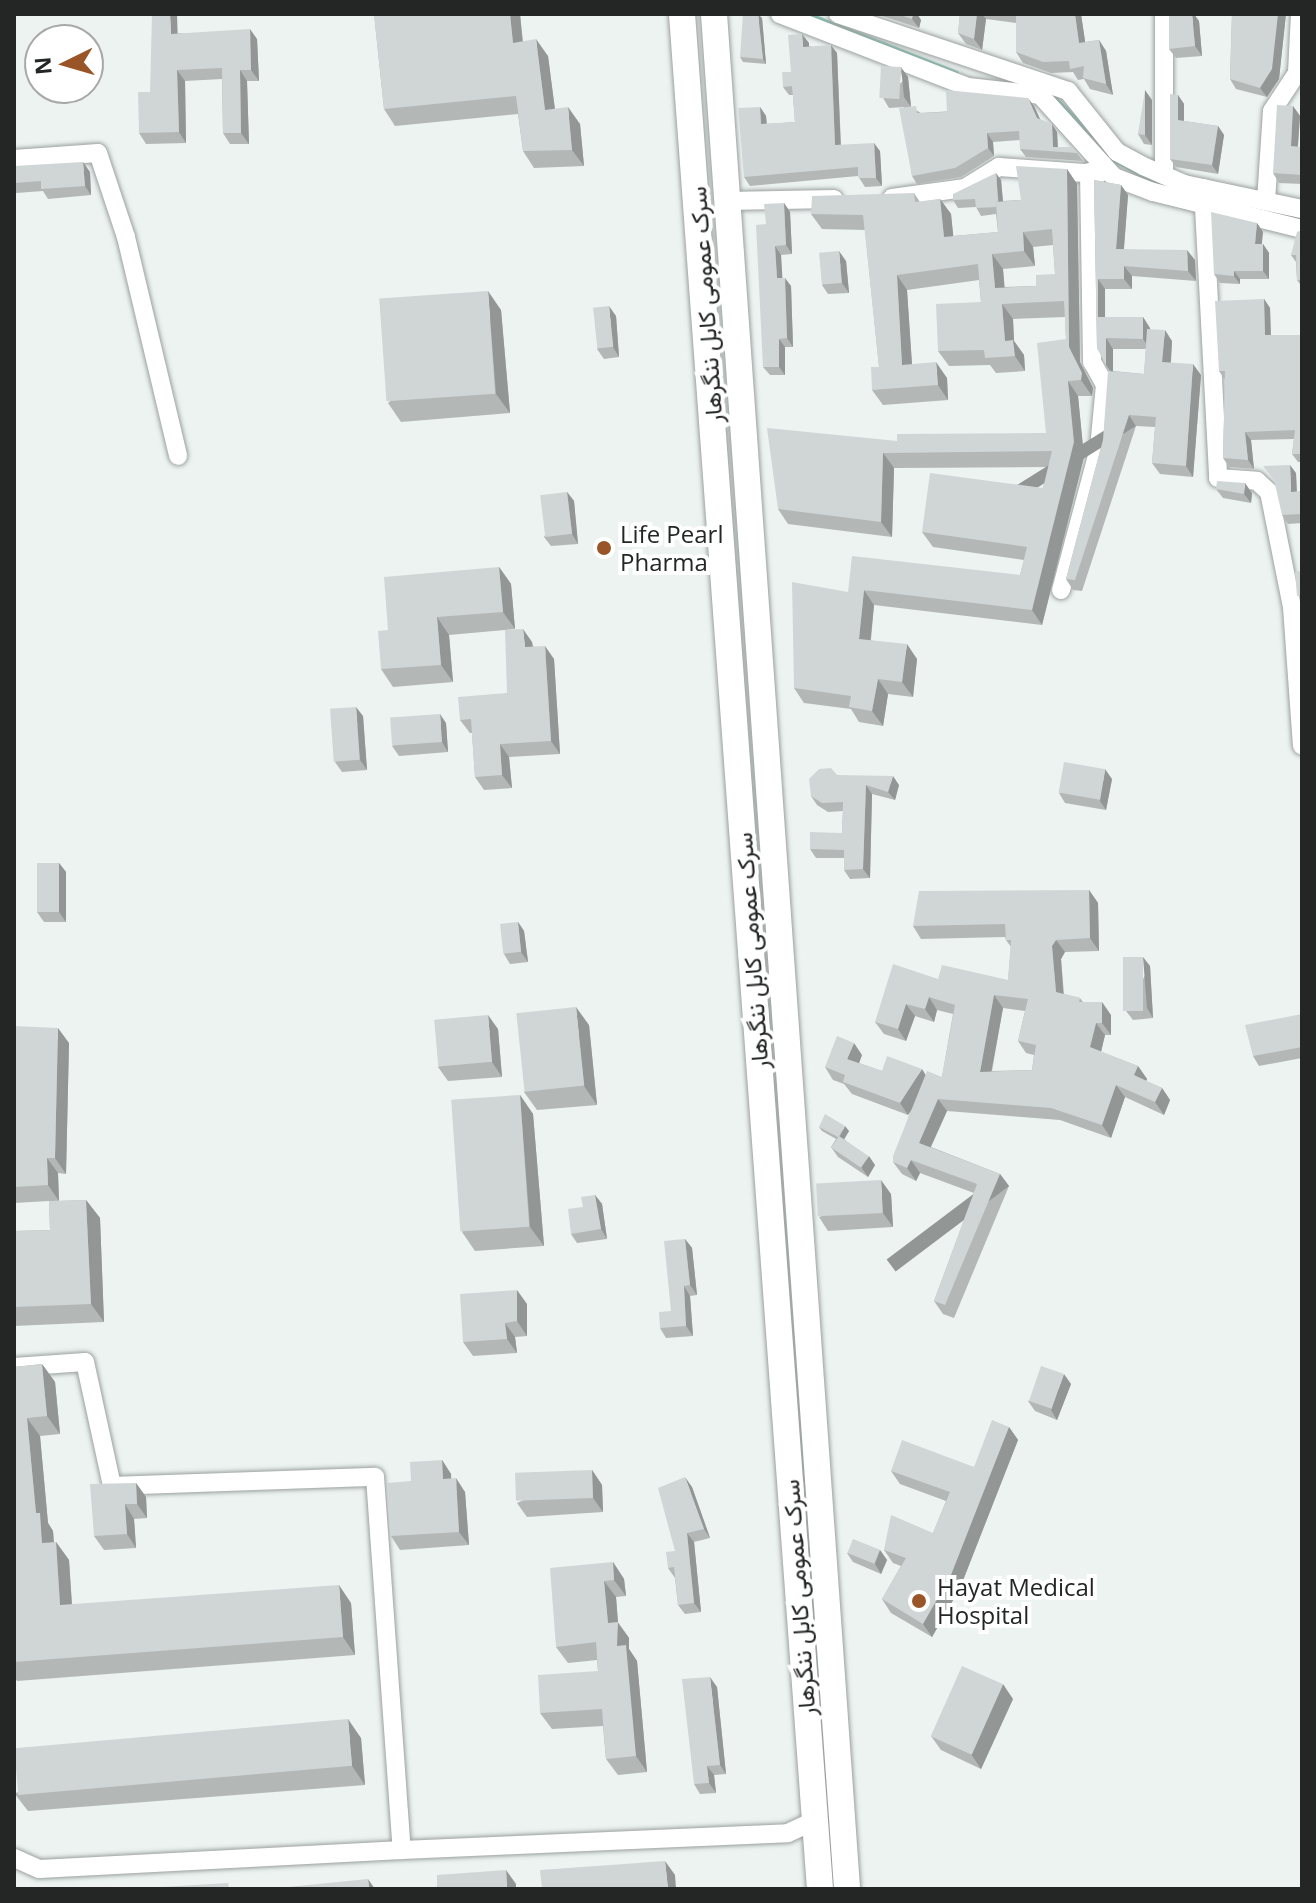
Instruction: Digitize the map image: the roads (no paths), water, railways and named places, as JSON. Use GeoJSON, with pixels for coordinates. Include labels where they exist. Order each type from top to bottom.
{"type":"FeatureCollection","features":[{"type":"Feature","properties":{"kind":"highway","name":"سرک عمومی کابل ننگرهار"},"geometry":{"type":"LineString","coordinates":[[682,14],[738,577],[802,1472],[814,1811],[820,1889]]}},
{"type":"Feature","properties":{"kind":"highway","name":"سرک عمومی کابل ننگرهار"},"geometry":{"type":"LineString","coordinates":[[714,14],[725,201],[738,577]]}},
{"type":"Feature","properties":{"kind":"highway","name":"سرک عمومی کابل ننگرهار"},"geometry":{"type":"LineString","coordinates":[[802,1472],[840,1798],[847,1889]]}},
{"type":"Feature","properties":{"kind":"highway"},"geometry":{"type":"LineString","coordinates":[[814,1811],[840,1798]]}},
{"type":"Feature","properties":{"kind":"street"},"geometry":{"type":"LineString","coordinates":[[780,14],[968,87],[1040,95],[1114,177]]}},
{"type":"Feature","properties":{"kind":"street"},"geometry":{"type":"LineString","coordinates":[[838,14],[1068,91],[1117,152],[1203,196],[1266,201],[1302,209]]}},
{"type":"Feature","properties":{"kind":"street"},"geometry":{"type":"LineString","coordinates":[[1164,14],[1164,175]]}},
{"type":"Feature","properties":{"kind":"street"},"geometry":{"type":"LineString","coordinates":[[1266,201],[1272,111],[1297,73],[1300,14]]}},
{"type":"Feature","properties":{"kind":"street"},"geometry":{"type":"LineString","coordinates":[[14,159],[98,153],[126,237],[178,456]]}},
{"type":"Feature","properties":{"kind":"street"},"geometry":{"type":"LineString","coordinates":[[879,199],[965,188],[999,167],[1089,172],[1203,196],[1302,229]]}},
{"type":"Feature","properties":{"kind":"street"},"geometry":{"type":"LineString","coordinates":[[1061,590],[1099,448],[1105,385],[1092,362],[1089,172]]}},
{"type":"Feature","properties":{"kind":"street"},"geometry":{"type":"LineString","coordinates":[[1203,196],[1218,478],[1257,481],[1269,492],[1294,564],[1302,746]]}},
{"type":"Feature","properties":{"kind":"street"},"geometry":{"type":"LineString","coordinates":[[725,201],[848,199]]}},
{"type":"Feature","properties":{"kind":"street"},"geometry":{"type":"LineString","coordinates":[[14,1367],[85,1362],[112,1486],[375,1477],[402,1850]]}},
{"type":"Feature","properties":{"kind":"street"},"geometry":{"type":"LineString","coordinates":[[14,1858],[39,1869],[788,1833],[814,1811]]}},
{"type":"Feature","properties":{"kind":"waterway"},"geometry":{"type":"LineString","coordinates":[[807,14],[956,73]]}},
{"type":"Feature","properties":{"kind":"waterway"},"geometry":{"type":"LineString","coordinates":[[1054,98],[1092,135]]}},
{"type":"Feature","properties":{"kind":"waterway"},"geometry":{"type":"LineString","coordinates":[[1112,158],[1162,186]]}},
{"type":"Feature","properties":{"kind":"place","name":"Life Pearl Pharma"},"geometry":{"type":"Point","coordinates":[604,548]}},
{"type":"Feature","properties":{"kind":"place","name":"Hayat Medical Hospital"},"geometry":{"type":"Point","coordinates":[919,1601]}}]}
